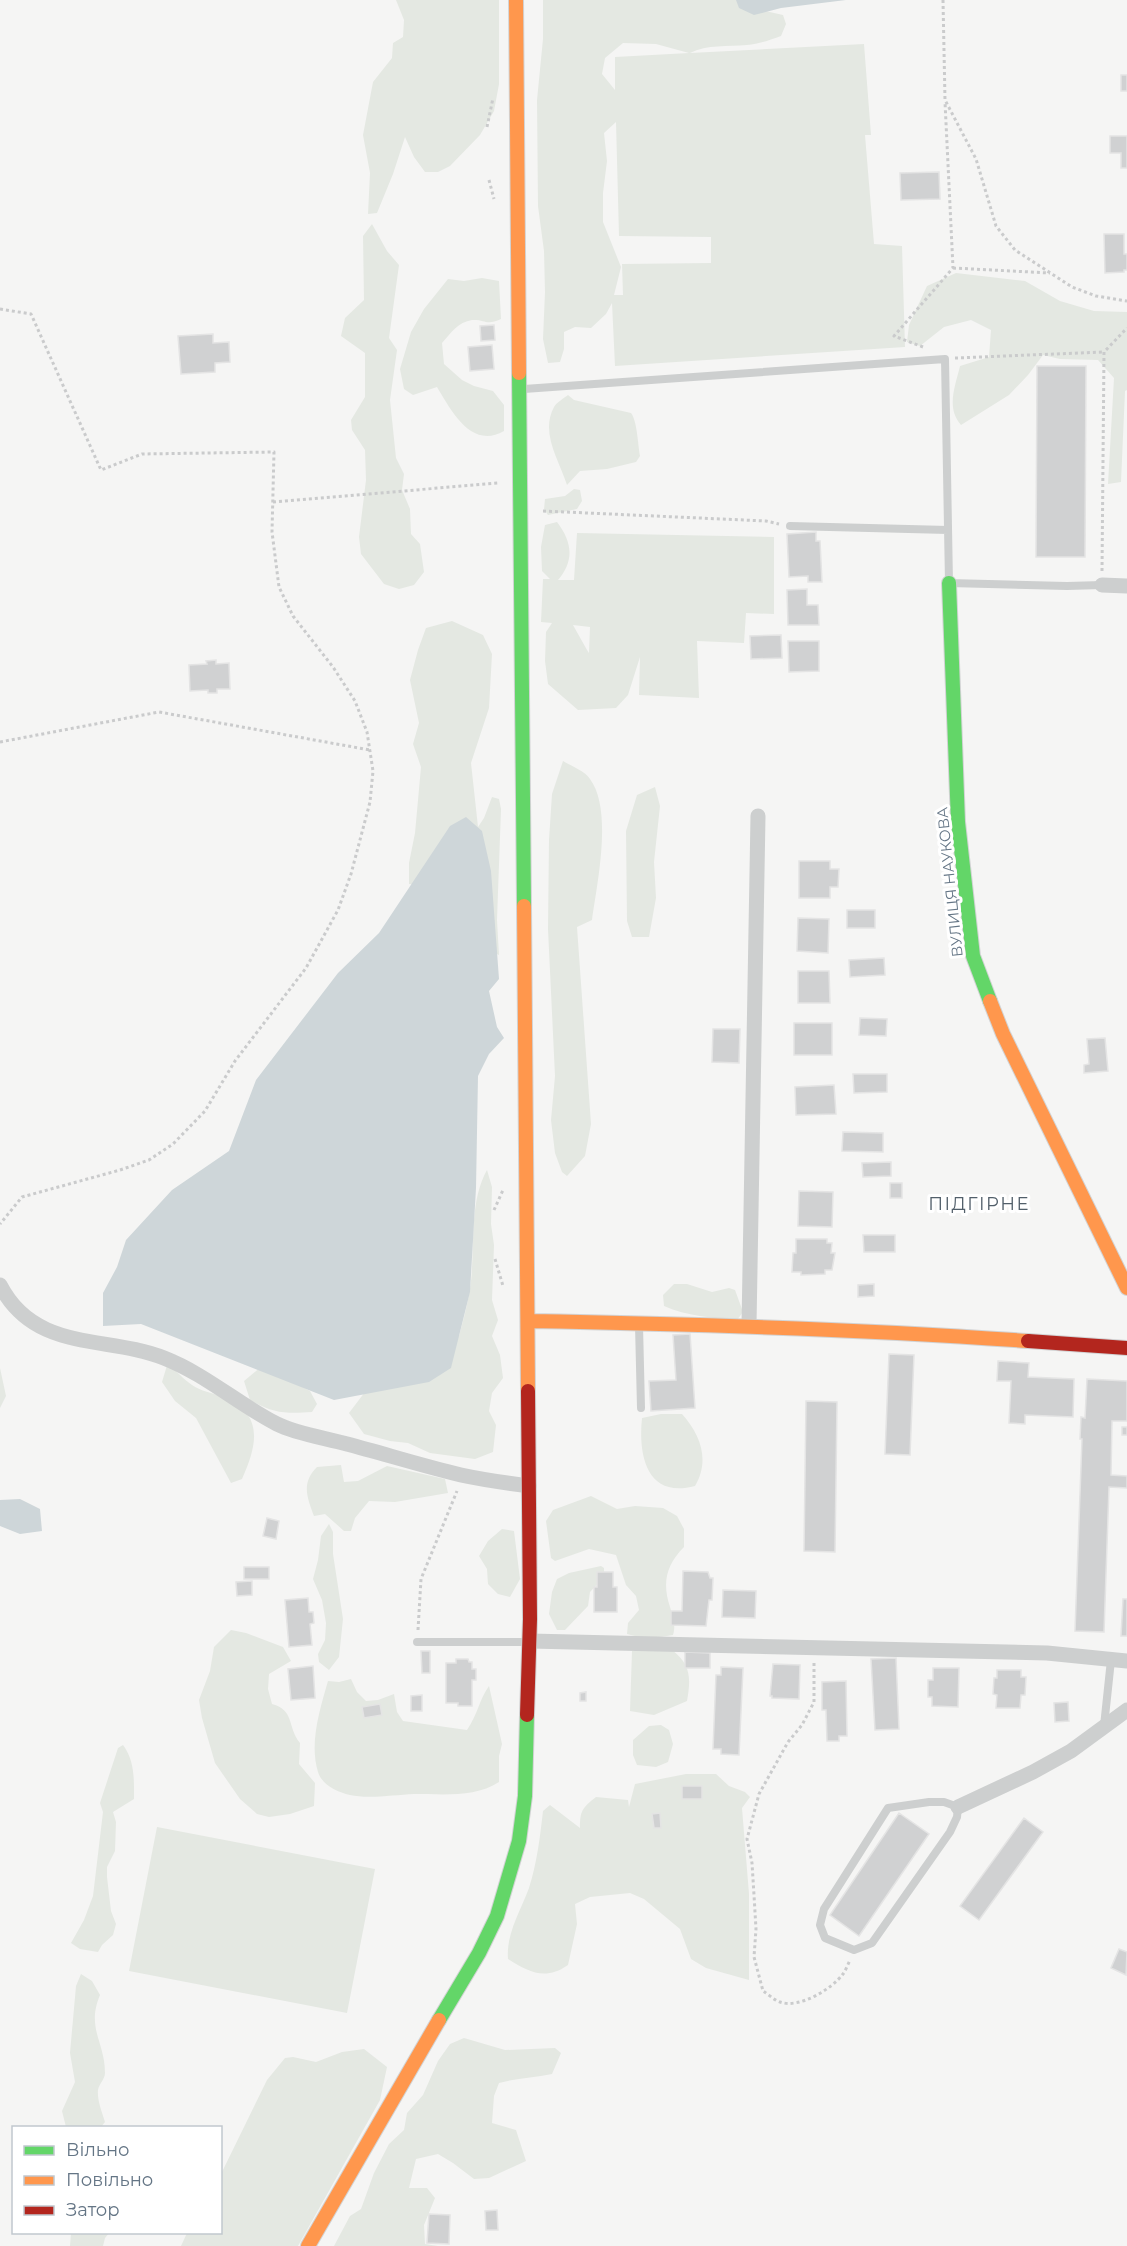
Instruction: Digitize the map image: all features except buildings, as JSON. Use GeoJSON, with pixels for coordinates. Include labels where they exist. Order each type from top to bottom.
{"type":"FeatureCollection","features":[{"type":"Feature","properties":{"kind":"main road"},"geometry":{"type":"LineString","coordinates":[[308,2246],[479,1953],[497,1916],[519,1841],[525,1796],[530,1641],[516,0]]}},
{"type":"Feature","properties":{"kind":"main road","name":"ВУЛИЦЯ НАУКОВА"},"geometry":{"type":"LineString","coordinates":[[949,583],[958,822],[973,956],[1003,1034],[1127,1288]]}},
{"type":"Feature","properties":{"kind":"main road"},"geometry":{"type":"LineString","coordinates":[[528,1321],[749,1325],[1127,1348]]}},
{"type":"Feature","properties":{"kind":"street"},"geometry":{"type":"LineString","coordinates":[[1102,585],[1127,586]]}},
{"type":"Feature","properties":{"kind":"street"},"geometry":{"type":"LineString","coordinates":[[749,1325],[758,816]]}},
{"type":"Feature","properties":{"kind":"street"},"geometry":{"type":"LineString","coordinates":[[0,1285],[7,1298],[26,1317],[45,1329],[81,1341],[147,1352],[163,1357],[279,1425],[462,1475],[529,1486]]}},
{"type":"Feature","properties":{"kind":"street"},"geometry":{"type":"LineString","coordinates":[[530,1641],[1047,1653],[1119,1660]]}},
{"type":"Feature","properties":{"kind":"street"},"geometry":{"type":"LineString","coordinates":[[958,1807],[1033,1772],[1071,1751],[1127,1710]]}},
{"type":"Feature","properties":{"kind":"lane"},"geometry":{"type":"LineString","coordinates":[[519,389],[945,359],[949,583],[1102,585]]}},
{"type":"Feature","properties":{"kind":"lane"},"geometry":{"type":"LineString","coordinates":[[789,526],[948,530]]}},
{"type":"Feature","properties":{"kind":"lane"},"geometry":{"type":"LineString","coordinates":[[639,1323],[641,1408]]}},
{"type":"Feature","properties":{"kind":"lane"},"geometry":{"type":"LineString","coordinates":[[417,1642],[530,1641]]}},
{"type":"Feature","properties":{"kind":"lane"},"geometry":{"type":"LineString","coordinates":[[1104,1726],[1119,1660]]}},
{"type":"Feature","properties":{"kind":"lane"},"geometry":{"type":"LineString","coordinates":[[929,1802],[944,1802],[958,1807],[957,1817],[950,1832],[872,1943],[854,1950],[825,1938],[820,1925],[824,1909],[888,1808],[929,1802]]}},
{"type":"Feature","properties":{"kind":"path"},"geometry":{"type":"LineString","coordinates":[[928,360],[925,348],[894,336],[953,268],[943,0]]}},
{"type":"Feature","properties":{"kind":"path"},"geometry":{"type":"LineString","coordinates":[[487,127],[495,89]]}},
{"type":"Feature","properties":{"kind":"path"},"geometry":{"type":"LineString","coordinates":[[945,100],[976,159],[996,226],[1016,250],[1072,287],[1096,296],[1127,301]]}},
{"type":"Feature","properties":{"kind":"path"},"geometry":{"type":"LineString","coordinates":[[953,268],[1051,273]]}},
{"type":"Feature","properties":{"kind":"path"},"geometry":{"type":"LineString","coordinates":[[0,309],[31,314],[101,470],[142,454],[274,452],[272,532],[279,587],[293,616],[333,667],[355,701],[367,732],[373,771],[370,802],[351,874],[338,910],[306,968],[235,1061],[205,1111],[173,1144],[149,1160],[22,1197],[0,1224]]}},
{"type":"Feature","properties":{"kind":"path"},"geometry":{"type":"LineString","coordinates":[[1102,585],[1104,352],[1127,328]]}},
{"type":"Feature","properties":{"kind":"path"},"geometry":{"type":"LineString","coordinates":[[945,359],[1104,352]]}},
{"type":"Feature","properties":{"kind":"path"},"geometry":{"type":"LineString","coordinates":[[273,502],[479,484],[520,484]]}},
{"type":"Feature","properties":{"kind":"path"},"geometry":{"type":"LineString","coordinates":[[520,510],[766,521],[789,526]]}},
{"type":"Feature","properties":{"kind":"path"},"geometry":{"type":"LineString","coordinates":[[0,742],[159,712],[370,750]]}},
{"type":"Feature","properties":{"kind":"path"},"geometry":{"type":"LineString","coordinates":[[494,1210],[502,1190]]}},
{"type":"Feature","properties":{"kind":"path"},"geometry":{"type":"LineString","coordinates":[[495,1259],[503,1286]]}},
{"type":"Feature","properties":{"kind":"path"},"geometry":{"type":"LineString","coordinates":[[417,1642],[421,1578],[452,1506],[462,1475]]}},
{"type":"Feature","properties":{"kind":"path"},"geometry":{"type":"LineString","coordinates":[[814,1647],[814,1702],[759,1794],[747,1839],[752,1863],[756,1918],[754,1957],[763,1991],[780,2002],[797,2003],[811,1998],[843,1974],[854,1950]]}},
{"type":"Feature","properties":{"kind":"shaded area"},"geometry":{"type":"Polygon","coordinates":[[[396,0],[499,0],[499,84],[494,111],[480,135],[450,166],[438,172],[425,172],[414,157],[405,137],[377,213],[368,214],[370,173],[363,135],[373,82],[392,58],[393,43],[403,37],[404,20],[396,0]]]}},
{"type":"Feature","properties":{"kind":"shaded area"},"geometry":{"type":"Polygon","coordinates":[[[543,0],[742,0],[761,10],[783,15],[786,24],[781,36],[756,44],[710,47],[690,53],[864,44],[871,135],[865,135],[874,244],[902,246],[905,347],[615,366],[612,303],[606,314],[591,328],[575,327],[564,332],[564,349],[560,362],[548,363],[543,339],[544,251],[538,206],[537,100],[543,39],[543,0]],[[623,43],[605,58],[602,74],[615,90],[615,57],[689,53],[656,44],[623,43]],[[616,122],[604,133],[607,161],[603,193],[603,222],[621,267],[614,295],[623,295],[622,264],[711,263],[711,237],[619,236],[616,122]]]}},
{"type":"Feature","properties":{"kind":"shaded area"},"geometry":{"type":"Polygon","coordinates":[[[736,0],[846,0],[781,8],[754,15],[739,8],[736,0]]]}},
{"type":"Feature","properties":{"kind":"shaded area"},"geometry":{"type":"Polygon","coordinates":[[[372,224],[387,251],[399,265],[389,338],[397,350],[390,400],[396,458],[404,474],[402,490],[410,509],[411,534],[420,544],[424,572],[414,585],[399,589],[384,584],[361,554],[359,537],[366,480],[365,450],[352,430],[351,420],[365,397],[365,353],[341,336],[345,318],[364,300],[363,236],[372,224]]]}},
{"type":"Feature","properties":{"kind":"shaded area"},"geometry":{"type":"Polygon","coordinates":[[[956,273],[1025,281],[1060,301],[1094,311],[1127,312],[1127,390],[1125,391],[1121,482],[1108,484],[1114,378],[1098,360],[1060,359],[1043,355],[1009,395],[961,425],[956,418],[953,404],[960,366],[989,357],[991,330],[971,320],[944,327],[920,346],[907,342],[909,325],[927,286],[956,273]]]}},
{"type":"Feature","properties":{"kind":"shaded area"},"geometry":{"type":"Polygon","coordinates":[[[482,278],[499,281],[501,319],[492,322],[467,321],[455,329],[442,343],[444,364],[462,380],[493,391],[504,405],[504,431],[492,436],[482,435],[463,425],[437,387],[413,395],[404,389],[400,369],[411,332],[424,309],[448,279],[464,281],[482,278]]]}},
{"type":"Feature","properties":{"kind":"shaded area"},"geometry":{"type":"Polygon","coordinates":[[[568,395],[574,400],[631,413],[636,427],[640,456],[636,462],[607,469],[580,471],[567,485],[552,446],[549,427],[554,407],[568,395]]]}},
{"type":"Feature","properties":{"kind":"shaded area"},"geometry":{"type":"Polygon","coordinates":[[[574,489],[580,490],[582,501],[577,509],[548,515],[544,509],[545,499],[565,496],[574,489]]]}},
{"type":"Feature","properties":{"kind":"shaded area"},"geometry":{"type":"Polygon","coordinates":[[[557,522],[569,545],[567,566],[558,580],[574,580],[577,533],[774,537],[774,614],[746,613],[744,643],[697,641],[699,698],[639,695],[640,657],[628,695],[616,708],[578,710],[548,684],[545,661],[546,632],[552,623],[541,622],[543,579],[550,579],[542,571],[541,547],[545,525],[557,522]],[[573,625],[589,653],[590,627],[573,625]]]}},
{"type":"Feature","properties":{"kind":"shaded area"},"geometry":{"type":"Polygon","coordinates":[[[452,621],[483,635],[492,654],[489,708],[471,763],[478,827],[492,797],[499,799],[501,809],[497,920],[499,955],[493,952],[439,887],[409,884],[409,863],[415,833],[421,767],[413,744],[419,723],[410,680],[426,628],[452,621]]]}},
{"type":"Feature","properties":{"kind":"shaded area"},"geometry":{"type":"Polygon","coordinates":[[[563,761],[590,779],[597,792],[602,828],[600,868],[592,920],[577,927],[591,1124],[585,1156],[567,1176],[562,1172],[555,1153],[551,1120],[555,1076],[548,929],[552,794],[563,761]]]}},
{"type":"Feature","properties":{"kind":"shaded area"},"geometry":{"type":"Polygon","coordinates":[[[655,787],[660,806],[654,862],[656,898],[649,937],[632,937],[627,921],[626,831],[637,795],[655,787]]]}},
{"type":"Feature","properties":{"kind":"shaded area"},"geometry":{"type":"Polygon","coordinates":[[[466,817],[482,831],[491,871],[499,979],[489,991],[497,1027],[504,1038],[489,1054],[478,1076],[476,1188],[470,1292],[451,1368],[429,1382],[334,1400],[141,1324],[103,1326],[103,1293],[117,1267],[126,1240],[172,1190],[229,1151],[256,1080],[338,973],[379,933],[450,826],[466,817]]]}},
{"type":"Feature","properties":{"kind":"shaded area"},"geometry":{"type":"Polygon","coordinates":[[[487,1170],[492,1187],[491,1224],[494,1245],[492,1300],[498,1320],[492,1336],[500,1355],[503,1378],[492,1393],[489,1411],[496,1425],[493,1452],[475,1459],[430,1453],[408,1443],[364,1434],[349,1413],[371,1384],[459,1336],[471,1281],[477,1196],[487,1170]]]}},
{"type":"Feature","properties":{"kind":"shaded area"},"geometry":{"type":"Polygon","coordinates":[[[674,1284],[687,1284],[712,1292],[729,1288],[735,1290],[743,1312],[737,1320],[691,1314],[664,1306],[663,1295],[674,1284]]]}},
{"type":"Feature","properties":{"kind":"shaded area"},"geometry":{"type":"Polygon","coordinates":[[[168,1362],[192,1385],[223,1397],[246,1412],[254,1432],[254,1443],[242,1479],[231,1483],[196,1418],[175,1401],[162,1382],[168,1362]]]}},
{"type":"Feature","properties":{"kind":"shaded area"},"geometry":{"type":"Polygon","coordinates":[[[262,1366],[310,1391],[317,1404],[312,1412],[280,1412],[250,1400],[244,1381],[262,1366]]]}},
{"type":"Feature","properties":{"kind":"shaded area"},"geometry":{"type":"Polygon","coordinates":[[[0,1368],[6,1396],[0,1408],[0,1368]]]}},
{"type":"Feature","properties":{"kind":"shaded area"},"geometry":{"type":"Polygon","coordinates":[[[661,1414],[682,1414],[698,1439],[702,1467],[695,1486],[679,1488],[666,1486],[656,1480],[649,1471],[644,1460],[642,1446],[642,1418],[661,1414]]]}},
{"type":"Feature","properties":{"kind":"shaded area"},"geometry":{"type":"Polygon","coordinates":[[[341,1465],[344,1482],[358,1481],[387,1466],[445,1479],[448,1493],[395,1502],[369,1501],[355,1518],[351,1531],[344,1531],[325,1514],[314,1516],[307,1490],[309,1479],[317,1467],[341,1465]]]}},
{"type":"Feature","properties":{"kind":"shaded area"},"geometry":{"type":"Polygon","coordinates":[[[591,1496],[617,1509],[635,1506],[663,1508],[677,1516],[684,1529],[684,1547],[673,1561],[666,1582],[674,1621],[673,1635],[650,1638],[627,1634],[628,1623],[639,1610],[636,1596],[626,1585],[616,1555],[589,1549],[555,1561],[551,1558],[546,1521],[553,1510],[591,1496]]]}},
{"type":"Feature","properties":{"kind":"shaded area"},"geometry":{"type":"Polygon","coordinates":[[[20,1499],[40,1509],[42,1531],[20,1534],[0,1526],[0,1500],[20,1499]]]}},
{"type":"Feature","properties":{"kind":"shaded area"},"geometry":{"type":"Polygon","coordinates":[[[329,1524],[333,1532],[333,1554],[343,1619],[339,1657],[329,1670],[319,1662],[318,1654],[325,1640],[326,1623],[322,1600],[313,1579],[321,1536],[329,1524]]]}},
{"type":"Feature","properties":{"kind":"shaded area"},"geometry":{"type":"Polygon","coordinates":[[[502,1529],[514,1531],[520,1579],[510,1597],[498,1594],[488,1584],[487,1569],[479,1556],[488,1541],[502,1529]]]}},
{"type":"Feature","properties":{"kind":"shaded area"},"geometry":{"type":"Polygon","coordinates":[[[601,1566],[604,1568],[604,1577],[590,1592],[588,1606],[565,1630],[557,1630],[549,1614],[552,1592],[557,1579],[569,1573],[601,1566]]]}},
{"type":"Feature","properties":{"kind":"shaded area"},"geometry":{"type":"Polygon","coordinates":[[[231,1630],[246,1633],[283,1647],[291,1661],[269,1674],[268,1689],[272,1704],[284,1710],[288,1715],[300,1743],[299,1764],[315,1783],[314,1806],[290,1814],[269,1817],[257,1814],[240,1799],[215,1763],[199,1700],[210,1671],[214,1647],[231,1630]]]}},
{"type":"Feature","properties":{"kind":"shaded area"},"geometry":{"type":"Polygon","coordinates":[[[672,1650],[683,1661],[688,1672],[687,1701],[654,1715],[630,1711],[632,1651],[672,1650]]]}},
{"type":"Feature","properties":{"kind":"shaded area"},"geometry":{"type":"Polygon","coordinates":[[[351,1679],[357,1692],[366,1701],[378,1700],[394,1694],[397,1712],[403,1721],[467,1730],[489,1686],[502,1744],[499,1756],[499,1782],[480,1791],[469,1793],[364,1797],[335,1790],[323,1781],[318,1772],[315,1738],[328,1681],[339,1682],[351,1679]]]}},
{"type":"Feature","properties":{"kind":"shaded area"},"geometry":{"type":"Polygon","coordinates":[[[661,1725],[669,1730],[673,1744],[668,1762],[656,1767],[637,1765],[633,1755],[633,1740],[649,1726],[661,1725]]]}},
{"type":"Feature","properties":{"kind":"shaded area"},"geometry":{"type":"Polygon","coordinates":[[[123,1745],[132,1764],[134,1799],[113,1812],[116,1822],[115,1851],[107,1867],[107,1877],[111,1911],[116,1924],[113,1935],[98,1952],[80,1949],[71,1943],[84,1920],[93,1896],[103,1812],[100,1803],[118,1748],[123,1745]]]}},
{"type":"Feature","properties":{"kind":"shaded area"},"geometry":{"type":"Polygon","coordinates":[[[686,1774],[716,1774],[729,1786],[745,1792],[750,1797],[742,1808],[749,1894],[749,1980],[706,1968],[691,1959],[680,1929],[644,1899],[630,1893],[590,1897],[575,1904],[577,1924],[568,1965],[560,1970],[552,1973],[537,1973],[508,1959],[511,1932],[529,1888],[534,1869],[543,1811],[550,1805],[580,1828],[583,1810],[596,1797],[628,1800],[629,1807],[635,1784],[686,1774]]]}},
{"type":"Feature","properties":{"kind":"shaded area"},"geometry":{"type":"Polygon","coordinates":[[[157,1827],[375,1869],[347,2013],[129,1971],[157,1827]]]}},
{"type":"Feature","properties":{"kind":"shaded area"},"geometry":{"type":"Polygon","coordinates":[[[81,1974],[92,1981],[100,1995],[96,2007],[95,2026],[105,2073],[98,2090],[105,2122],[102,2126],[66,2126],[62,2111],[75,2082],[70,2053],[76,1986],[81,1974]]]}},
{"type":"Feature","properties":{"kind":"shaded area"},"geometry":{"type":"Polygon","coordinates":[[[464,2038],[505,2050],[555,2048],[561,2053],[552,2074],[499,2083],[494,2096],[492,2123],[516,2130],[526,2161],[489,2178],[474,2179],[438,2154],[416,2159],[409,2188],[427,2188],[435,2198],[424,2225],[425,2244],[438,2246],[334,2246],[350,2216],[361,2209],[374,2173],[389,2144],[404,2130],[407,2113],[423,2095],[438,2061],[450,2044],[464,2038]]]}},
{"type":"Feature","properties":{"kind":"shaded area"},"geometry":{"type":"Polygon","coordinates":[[[364,2049],[387,2067],[380,2100],[298,2246],[181,2246],[187,2234],[222,2234],[222,2172],[267,2080],[285,2058],[293,2057],[316,2062],[342,2052],[364,2049]]]}},
{"type":"Feature","properties":{"kind":"shaded area"},"geometry":{"type":"Polygon","coordinates":[[[71,2234],[108,2234],[103,2246],[70,2246],[71,2234]]]}},
{"type":"Feature","properties":{"kind":"traffic: fast"},"geometry":{"type":"LineString","coordinates":[[519,373],[524,906]]}},
{"type":"Feature","properties":{"kind":"traffic: fast"},"geometry":{"type":"LineString","coordinates":[[949,583],[958,822],[973,956],[990,1001]]}},
{"type":"Feature","properties":{"kind":"traffic: fast"},"geometry":{"type":"LineString","coordinates":[[439,2020],[479,1953],[497,1916],[519,1841],[525,1796],[527,1715]]}},
{"type":"Feature","properties":{"kind":"traffic: slow"},"geometry":{"type":"LineString","coordinates":[[516,0],[519,373]]}},
{"type":"Feature","properties":{"kind":"traffic: slow"},"geometry":{"type":"LineString","coordinates":[[524,906],[528,1391]]}},
{"type":"Feature","properties":{"kind":"traffic: slow"},"geometry":{"type":"LineString","coordinates":[[990,1001],[1003,1034],[1127,1288]]}},
{"type":"Feature","properties":{"kind":"traffic: slow"},"geometry":{"type":"LineString","coordinates":[[528,1321],[778,1328],[1028,1341]]}},
{"type":"Feature","properties":{"kind":"traffic: slow"},"geometry":{"type":"LineString","coordinates":[[308,2246],[439,2020]]}},
{"type":"Feature","properties":{"kind":"traffic: jam"},"geometry":{"type":"LineString","coordinates":[[1028,1341],[1127,1348]]}},
{"type":"Feature","properties":{"kind":"traffic: jam"},"geometry":{"type":"LineString","coordinates":[[527,1715],[530,1619],[528,1391]]}},
{"type":"Feature","properties":{"kind":"district","name":"ПІДГІРНЕ"},"geometry":{"type":"Point","coordinates":[979,1204]}}]}
